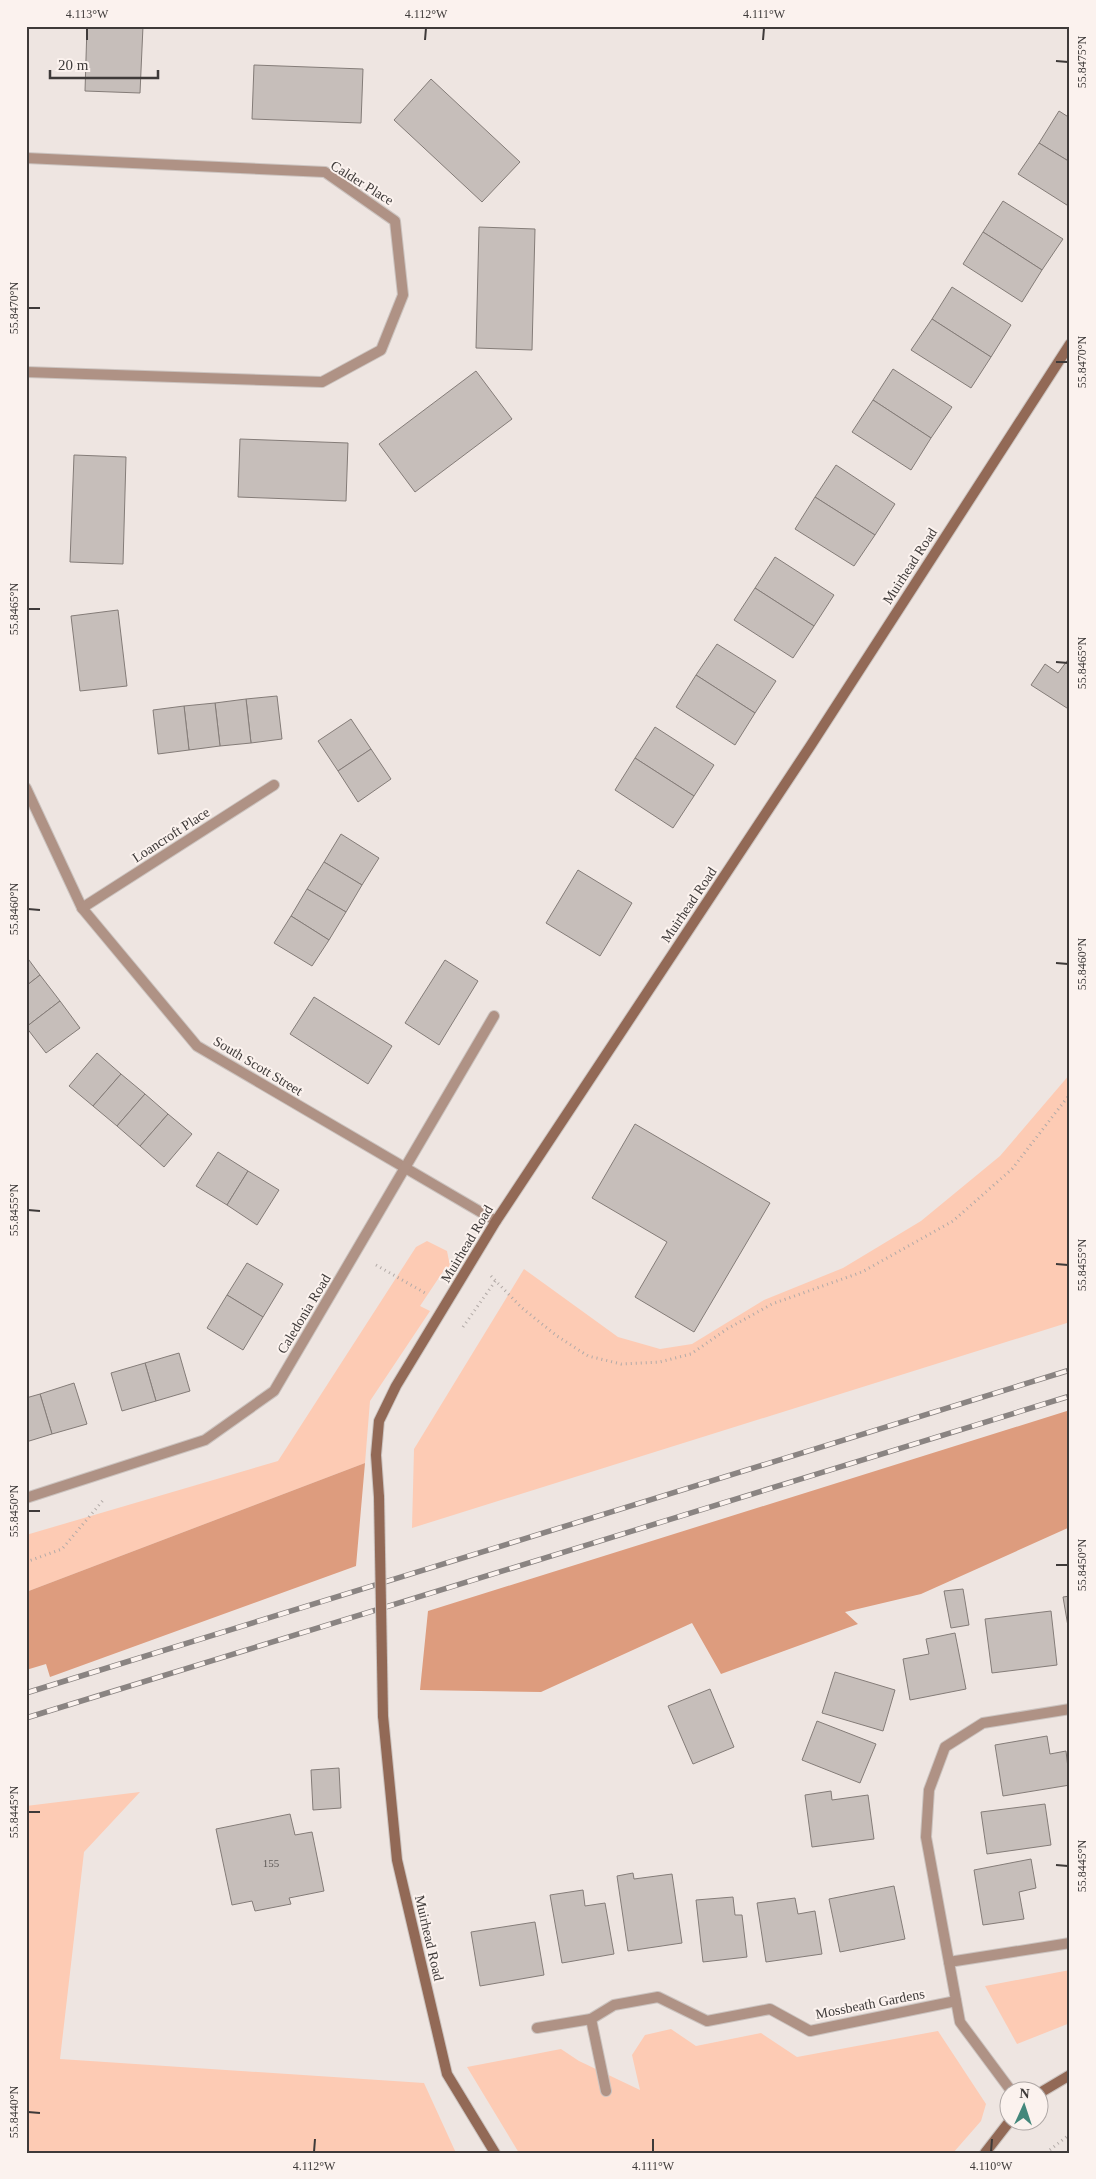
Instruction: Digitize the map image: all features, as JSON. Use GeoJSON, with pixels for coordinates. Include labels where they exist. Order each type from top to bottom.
{"type":"FeatureCollection","features":[{"type":"Feature","properties":{"kind":"street","name":"Calder Place"},"geometry":{"type":"LineString","coordinates":[[26,158],[325,172],[395,221],[403,295],[381,350],[322,382],[26,372]]}},
{"type":"Feature","properties":{"kind":"street","name":"Muirhead Road"},"geometry":{"type":"LineString","coordinates":[[495,2153],[448,2074],[397,1860],[383,1716],[379,1497],[376,1454],[379,1421],[396,1386],[447,1305],[496,1221],[812,745],[1070,344]]}},
{"type":"Feature","properties":{"kind":"street","name":"Loancroft Place"},"geometry":{"type":"LineString","coordinates":[[82,908],[274,785]]}},
{"type":"Feature","properties":{"kind":"street","name":"South Scott Street"},"geometry":{"type":"LineString","coordinates":[[26,788],[82,908],[197,1046],[496,1221]]}},
{"type":"Feature","properties":{"kind":"street","name":"Caledonia Road"},"geometry":{"type":"LineString","coordinates":[[26,1498],[205,1440],[274,1392],[406,1170],[494,1016]]}},
{"type":"Feature","properties":{"kind":"street"},"geometry":{"type":"LineString","coordinates":[[1005,2082],[960,2022],[926,1837],[929,1790],[945,1747],[983,1723],[1070,1709]]}},
{"type":"Feature","properties":{"kind":"street"},"geometry":{"type":"LineString","coordinates":[[949,1962],[1070,1942]]}},
{"type":"Feature","properties":{"kind":"street","name":"Mossbeath Gardens"},"geometry":{"type":"LineString","coordinates":[[537,2028],[591,2019],[614,2005],[658,1997],[707,2021],[770,2009],[810,2031],[956,2001]]}},
{"type":"Feature","properties":{"kind":"street"},"geometry":{"type":"LineString","coordinates":[[591,2019],[606,2092]]}},
{"type":"Feature","properties":{"kind":"street"},"geometry":{"type":"LineString","coordinates":[[1048,2088],[1070,2075]]}},
{"type":"Feature","properties":{"kind":"street"},"geometry":{"type":"LineString","coordinates":[[985,2153],[1001,2132]]}},
{"type":"Feature","properties":{"kind":"path"},"geometry":{"type":"LineString","coordinates":[[474,1258],[529,1313],[557,1336],[588,1356],[621,1364],[660,1362],[691,1354],[727,1329],[772,1304],[862,1272],[953,1221],[1012,1169],[1070,1094]]}},
{"type":"Feature","properties":{"kind":"path"},"geometry":{"type":"LineString","coordinates":[[356,1254],[447,1305]]}},
{"type":"Feature","properties":{"kind":"path"},"geometry":{"type":"LineString","coordinates":[[461,1329],[496,1280]]}},
{"type":"Feature","properties":{"kind":"path"},"geometry":{"type":"LineString","coordinates":[[26,1562],[62,1549],[136,1462]]}},
{"type":"Feature","properties":{"kind":"path"},"geometry":{"type":"LineString","coordinates":[[1046,2153],[1070,2134]]}},
{"type":"Feature","properties":{"kind":"shaded area"},"geometry":{"type":"Polygon","coordinates":[[[1070,1074],[1070,1322],[412,1528],[414,1449],[524,1269],[618,1337],[660,1349],[692,1344],[764,1300],[843,1268],[921,1221],[1000,1156],[1070,1074]]]}},
{"type":"Feature","properties":{"kind":"shaded area"},"geometry":{"type":"Polygon","coordinates":[[[427,1241],[447,1251],[451,1271],[444,1270],[420,1306],[430,1311],[370,1401],[365,1463],[26,1592],[26,1535],[278,1461],[416,1247],[427,1241]]]}},
{"type":"Feature","properties":{"kind":"shaded area"},"geometry":{"type":"Polygon","coordinates":[[[1070,1410],[1070,1527],[921,1594],[845,1612],[858,1624],[721,1674],[692,1623],[541,1692],[420,1690],[428,1611],[1070,1410]]]}},
{"type":"Feature","properties":{"kind":"shaded area"},"geometry":{"type":"Polygon","coordinates":[[[365,1463],[356,1566],[50,1677],[46,1664],[26,1670],[26,1592],[365,1463]]]}},
{"type":"Feature","properties":{"kind":"shaded area"},"geometry":{"type":"Polygon","coordinates":[[[140,1792],[84,1852],[60,2059],[424,2083],[456,2153],[26,2153],[26,1806],[140,1792]]]}},
{"type":"Feature","properties":{"kind":"shaded area"},"geometry":{"type":"Polygon","coordinates":[[[1070,1970],[1070,2023],[1017,2044],[985,1986],[1070,1970]]]}},
{"type":"Feature","properties":{"kind":"shaded area"},"geometry":{"type":"Polygon","coordinates":[[[671,2029],[696,2046],[761,2033],[797,2057],[938,2031],[986,2104],[981,2121],[953,2153],[519,2153],[467,2067],[561,2049],[579,2061],[640,2090],[632,2055],[645,2035],[671,2029]]]}},
{"type":"Feature","properties":{"kind":"building"},"geometry":{"type":"Polygon","coordinates":[[[87,26],[143,26],[140,93],[85,91],[87,26]]]}},
{"type":"Feature","properties":{"kind":"building"},"geometry":{"type":"Polygon","coordinates":[[[254,65],[363,69],[361,123],[252,119],[254,65]]]}},
{"type":"Feature","properties":{"kind":"building"},"geometry":{"type":"Polygon","coordinates":[[[431,79],[520,162],[482,202],[394,120],[431,79]]]}},
{"type":"Feature","properties":{"kind":"building"},"geometry":{"type":"Polygon","coordinates":[[[1059,111],[1070,118],[1070,162],[1039,143],[1059,111]]]}},
{"type":"Feature","properties":{"kind":"building"},"geometry":{"type":"Polygon","coordinates":[[[1039,143],[1070,162],[1070,207],[1018,174],[1039,143]]]}},
{"type":"Feature","properties":{"kind":"building"},"geometry":{"type":"Polygon","coordinates":[[[1003,201],[1063,239],[1042,270],[983,232],[1003,201]]]}},
{"type":"Feature","properties":{"kind":"building"},"geometry":{"type":"Polygon","coordinates":[[[479,227],[535,229],[532,350],[476,348],[479,227]]]}},
{"type":"Feature","properties":{"kind":"building"},"geometry":{"type":"Polygon","coordinates":[[[983,232],[1042,270],[1022,302],[963,264],[983,232]]]}},
{"type":"Feature","properties":{"kind":"building"},"geometry":{"type":"Polygon","coordinates":[[[952,287],[1011,325],[991,357],[932,319],[952,287]]]}},
{"type":"Feature","properties":{"kind":"building"},"geometry":{"type":"Polygon","coordinates":[[[932,319],[991,357],[971,388],[911,350],[932,319]]]}},
{"type":"Feature","properties":{"kind":"building"},"geometry":{"type":"Polygon","coordinates":[[[893,369],[952,407],[931,438],[873,400],[893,369]]]}},
{"type":"Feature","properties":{"kind":"building"},"geometry":{"type":"Polygon","coordinates":[[[476,371],[512,419],[415,492],[379,444],[476,371]]]}},
{"type":"Feature","properties":{"kind":"building"},"geometry":{"type":"Polygon","coordinates":[[[873,400],[931,438],[911,470],[852,432],[873,400]]]}},
{"type":"Feature","properties":{"kind":"building"},"geometry":{"type":"Polygon","coordinates":[[[240,439],[348,443],[346,501],[238,497],[240,439]]]}},
{"type":"Feature","properties":{"kind":"building"},"geometry":{"type":"Polygon","coordinates":[[[74,455],[126,457],[123,564],[70,562],[74,455]]]}},
{"type":"Feature","properties":{"kind":"building"},"geometry":{"type":"Polygon","coordinates":[[[836,465],[895,504],[875,535],[815,497],[836,465]]]}},
{"type":"Feature","properties":{"kind":"building"},"geometry":{"type":"Polygon","coordinates":[[[815,497],[875,535],[854,566],[795,529],[815,497]]]}},
{"type":"Feature","properties":{"kind":"building"},"geometry":{"type":"Polygon","coordinates":[[[775,557],[834,595],[814,626],[755,588],[775,557]]]}},
{"type":"Feature","properties":{"kind":"building"},"geometry":{"type":"Polygon","coordinates":[[[755,588],[814,626],[793,658],[734,620],[755,588]]]}},
{"type":"Feature","properties":{"kind":"building"},"geometry":{"type":"Polygon","coordinates":[[[118,610],[127,686],[80,691],[71,616],[118,610]]]}},
{"type":"Feature","properties":{"kind":"building"},"geometry":{"type":"Polygon","coordinates":[[[717,644],[776,681],[755,713],[696,675],[717,644]]]}},
{"type":"Feature","properties":{"kind":"building"},"geometry":{"type":"Polygon","coordinates":[[[1070,657],[1070,710],[1031,685],[1045,664],[1058,673],[1070,657]]]}},
{"type":"Feature","properties":{"kind":"building"},"geometry":{"type":"Polygon","coordinates":[[[696,675],[755,713],[735,745],[676,707],[696,675]]]}},
{"type":"Feature","properties":{"kind":"building"},"geometry":{"type":"Polygon","coordinates":[[[277,696],[282,739],[251,743],[246,699],[277,696]]]}},
{"type":"Feature","properties":{"kind":"building"},"geometry":{"type":"Polygon","coordinates":[[[246,699],[251,743],[220,746],[215,703],[246,699]]]}},
{"type":"Feature","properties":{"kind":"building"},"geometry":{"type":"Polygon","coordinates":[[[215,703],[220,746],[189,750],[184,706],[215,703]]]}},
{"type":"Feature","properties":{"kind":"building"},"geometry":{"type":"Polygon","coordinates":[[[184,706],[189,750],[158,754],[153,710],[184,706]]]}},
{"type":"Feature","properties":{"kind":"building"},"geometry":{"type":"Polygon","coordinates":[[[351,719],[371,749],[338,771],[318,741],[351,719]]]}},
{"type":"Feature","properties":{"kind":"building"},"geometry":{"type":"Polygon","coordinates":[[[655,727],[714,765],[694,796],[635,758],[655,727]]]}},
{"type":"Feature","properties":{"kind":"building"},"geometry":{"type":"Polygon","coordinates":[[[371,749],[391,779],[358,802],[338,771],[371,749]]]}},
{"type":"Feature","properties":{"kind":"building"},"geometry":{"type":"Polygon","coordinates":[[[635,758],[694,796],[673,828],[615,790],[635,758]]]}},
{"type":"Feature","properties":{"kind":"building"},"geometry":{"type":"Polygon","coordinates":[[[341,834],[379,858],[362,885],[324,862],[341,834]]]}},
{"type":"Feature","properties":{"kind":"building"},"geometry":{"type":"Polygon","coordinates":[[[324,862],[362,885],[346,912],[307,889],[324,862]]]}},
{"type":"Feature","properties":{"kind":"building"},"geometry":{"type":"Polygon","coordinates":[[[578,870],[632,903],[600,956],[546,923],[578,870]]]}},
{"type":"Feature","properties":{"kind":"building"},"geometry":{"type":"Polygon","coordinates":[[[307,889],[346,912],[329,940],[291,916],[307,889]]]}},
{"type":"Feature","properties":{"kind":"building"},"geometry":{"type":"Polygon","coordinates":[[[291,916],[329,940],[312,966],[274,943],[291,916]]]}},
{"type":"Feature","properties":{"kind":"building"},"geometry":{"type":"Polygon","coordinates":[[[26,956],[40,975],[26,986],[26,956]]]}},
{"type":"Feature","properties":{"kind":"building"},"geometry":{"type":"Polygon","coordinates":[[[445,960],[478,981],[439,1045],[405,1023],[445,960]]]}},
{"type":"Feature","properties":{"kind":"building"},"geometry":{"type":"Polygon","coordinates":[[[40,975],[60,1001],[26,1027],[26,986],[40,975]]]}},
{"type":"Feature","properties":{"kind":"building"},"geometry":{"type":"Polygon","coordinates":[[[314,997],[392,1046],[368,1084],[290,1034],[314,997]]]}},
{"type":"Feature","properties":{"kind":"building"},"geometry":{"type":"Polygon","coordinates":[[[60,1001],[80,1028],[46,1053],[26,1027],[60,1001]]]}},
{"type":"Feature","properties":{"kind":"building"},"geometry":{"type":"Polygon","coordinates":[[[97,1053],[121,1074],[93,1106],[69,1086],[97,1053]]]}},
{"type":"Feature","properties":{"kind":"building"},"geometry":{"type":"Polygon","coordinates":[[[121,1074],[145,1094],[117,1126],[93,1106],[121,1074]]]}},
{"type":"Feature","properties":{"kind":"building"},"geometry":{"type":"Polygon","coordinates":[[[145,1094],[168,1114],[140,1146],[117,1126],[145,1094]]]}},
{"type":"Feature","properties":{"kind":"building"},"geometry":{"type":"Polygon","coordinates":[[[168,1114],[192,1134],[164,1167],[140,1146],[168,1114]]]}},
{"type":"Feature","properties":{"kind":"building"},"geometry":{"type":"Polygon","coordinates":[[[635,1124],[770,1203],[694,1332],[635,1297],[667,1242],[592,1198],[635,1124]]]}},
{"type":"Feature","properties":{"kind":"building"},"geometry":{"type":"Polygon","coordinates":[[[218,1152],[248,1171],[227,1205],[196,1186],[218,1152]]]}},
{"type":"Feature","properties":{"kind":"building"},"geometry":{"type":"Polygon","coordinates":[[[248,1171],[279,1190],[257,1225],[227,1205],[248,1171]]]}},
{"type":"Feature","properties":{"kind":"building"},"geometry":{"type":"Polygon","coordinates":[[[247,1263],[283,1284],[263,1317],[227,1295],[247,1263]]]}},
{"type":"Feature","properties":{"kind":"building"},"geometry":{"type":"Polygon","coordinates":[[[227,1295],[263,1317],[243,1350],[207,1328],[227,1295]]]}},
{"type":"Feature","properties":{"kind":"building"},"geometry":{"type":"Polygon","coordinates":[[[179,1353],[190,1391],[156,1401],[145,1363],[179,1353]]]}},
{"type":"Feature","properties":{"kind":"building"},"geometry":{"type":"Polygon","coordinates":[[[145,1363],[156,1401],[122,1411],[111,1373],[145,1363]]]}},
{"type":"Feature","properties":{"kind":"building"},"geometry":{"type":"Polygon","coordinates":[[[74,1383],[87,1424],[52,1434],[40,1394],[74,1383]]]}},
{"type":"Feature","properties":{"kind":"building"},"geometry":{"type":"Polygon","coordinates":[[[40,1394],[52,1434],[26,1442],[26,1398],[40,1394]]]}},
{"type":"Feature","properties":{"kind":"building"},"geometry":{"type":"Polygon","coordinates":[[[963,1589],[969,1625],[951,1628],[944,1591],[963,1589]]]}},
{"type":"Feature","properties":{"kind":"building"},"geometry":{"type":"Polygon","coordinates":[[[1070,1596],[1070,1638],[1063,1597],[1070,1596]]]}},
{"type":"Feature","properties":{"kind":"building"},"geometry":{"type":"Polygon","coordinates":[[[1051,1611],[1057,1665],[992,1673],[985,1619],[1051,1611]]]}},
{"type":"Feature","properties":{"kind":"building"},"geometry":{"type":"Polygon","coordinates":[[[955,1633],[966,1689],[910,1700],[903,1659],[929,1654],[926,1639],[955,1633]]]}},
{"type":"Feature","properties":{"kind":"building"},"geometry":{"type":"Polygon","coordinates":[[[835,1672],[895,1690],[883,1731],[822,1713],[835,1672]]]}},
{"type":"Feature","properties":{"kind":"building"},"geometry":{"type":"Polygon","coordinates":[[[710,1689],[734,1747],[693,1764],[668,1706],[710,1689]]]}},
{"type":"Feature","properties":{"kind":"building"},"geometry":{"type":"Polygon","coordinates":[[[817,1721],[876,1744],[860,1783],[802,1760],[817,1721]]]}},
{"type":"Feature","properties":{"kind":"building"},"geometry":{"type":"Polygon","coordinates":[[[1047,1736],[1050,1754],[1066,1751],[1070,1785],[1003,1796],[995,1745],[1047,1736]]]}},
{"type":"Feature","properties":{"kind":"building"},"geometry":{"type":"Polygon","coordinates":[[[339,1768],[341,1808],[313,1810],[311,1770],[339,1768]]]}},
{"type":"Feature","properties":{"kind":"building"},"geometry":{"type":"Polygon","coordinates":[[[831,1791],[832,1800],[868,1795],[874,1839],[812,1847],[805,1795],[831,1791]]]}},
{"type":"Feature","properties":{"kind":"building"},"geometry":{"type":"Polygon","coordinates":[[[1045,1804],[1051,1845],[987,1854],[981,1812],[1045,1804]]]}},
{"type":"Feature","properties":{"kind":"building"},"geometry":{"type":"Polygon","coordinates":[[[290,1814],[295,1835],[312,1832],[324,1891],[289,1898],[291,1904],[255,1911],[252,1901],[232,1905],[216,1829],[290,1814]]]}},
{"type":"Feature","properties":{"kind":"building"},"geometry":{"type":"Polygon","coordinates":[[[1031,1859],[1036,1888],[1019,1892],[1024,1919],[983,1925],[974,1870],[1031,1859]]]}},
{"type":"Feature","properties":{"kind":"building"},"geometry":{"type":"Polygon","coordinates":[[[633,1873],[634,1879],[672,1874],[682,1943],[628,1951],[617,1876],[633,1873]]]}},
{"type":"Feature","properties":{"kind":"building"},"geometry":{"type":"Polygon","coordinates":[[[894,1886],[905,1939],[840,1952],[829,1899],[894,1886]]]}},
{"type":"Feature","properties":{"kind":"building"},"geometry":{"type":"Polygon","coordinates":[[[583,1890],[585,1906],[605,1903],[614,1954],[562,1963],[550,1895],[583,1890]]]}},
{"type":"Feature","properties":{"kind":"building"},"geometry":{"type":"Polygon","coordinates":[[[733,1897],[735,1915],[742,1915],[747,1957],[703,1962],[696,1900],[733,1897]]]}},
{"type":"Feature","properties":{"kind":"building"},"geometry":{"type":"Polygon","coordinates":[[[795,1898],[798,1914],[815,1911],[822,1954],[766,1962],[757,1903],[795,1898]]]}},
{"type":"Feature","properties":{"kind":"building"},"geometry":{"type":"Polygon","coordinates":[[[535,1922],[544,1975],[480,1986],[471,1932],[535,1922]]]}},
{"type":"Feature","properties":{"kind":"railway"},"geometry":{"type":"LineString","coordinates":[[26,1693],[1070,1370]]}},
{"type":"Feature","properties":{"kind":"railway"},"geometry":{"type":"LineString","coordinates":[[26,1718],[1070,1396]]}}]}
